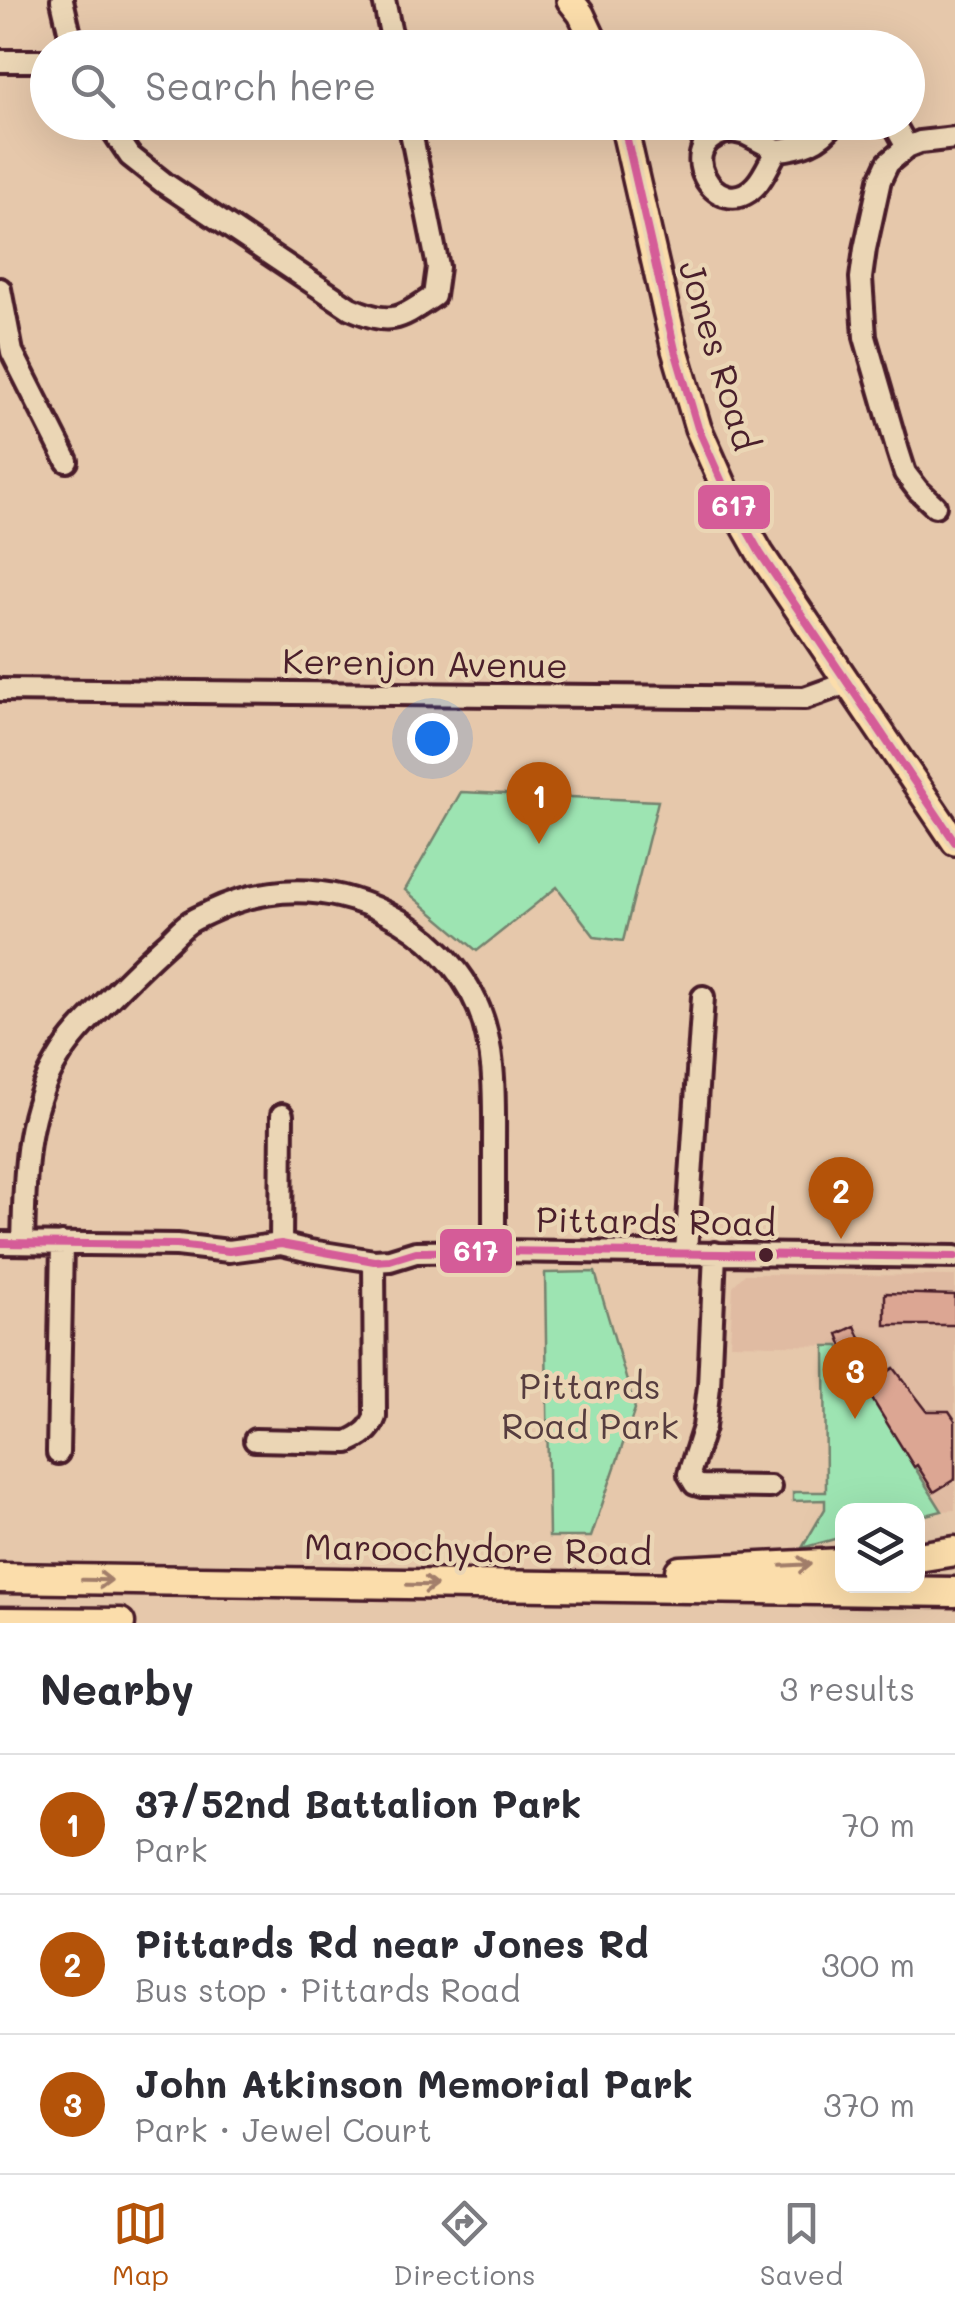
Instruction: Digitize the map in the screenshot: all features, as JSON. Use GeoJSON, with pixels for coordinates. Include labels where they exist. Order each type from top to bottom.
{"type":"FeatureCollection","features":[{"type":"Feature","properties":{"kind":"highway"},"geometry":{"type":"LineString","coordinates":[[925,1556],[955,1550]]}},
{"type":"Feature","properties":{"kind":"highway"},"geometry":{"type":"LineString","coordinates":[[596,1587],[623,1574],[835,1563]]}},
{"type":"Feature","properties":{"kind":"highway","name":"Maroochydore Road"},"geometry":{"type":"LineString","coordinates":[[0,1578],[955,1592]]}},
{"type":"Feature","properties":{"kind":"highway"},"geometry":{"type":"LineString","coordinates":[[0,1622],[120,1623]]}},
{"type":"Feature","properties":{"kind":"main road"},"geometry":{"type":"LineString","coordinates":[[570,0],[588,30]]}},
{"type":"Feature","properties":{"kind":"main road","name":"Jones Road"},"geometry":{"type":"LineString","coordinates":[[627,140],[675,350],[698,428],[730,500],[760,552],[955,842]]}},
{"type":"Feature","properties":{"kind":"street"},"geometry":{"type":"LineString","coordinates":[[62,0],[69,30]]}},
{"type":"Feature","properties":{"kind":"street"},"geometry":{"type":"LineString","coordinates":[[384,0],[390,30]]}},
{"type":"Feature","properties":{"kind":"street"},"geometry":{"type":"LineString","coordinates":[[0,61],[30,61]]}},
{"type":"Feature","properties":{"kind":"street"},"geometry":{"type":"LineString","coordinates":[[935,506],[905,473],[865,336],[862,278],[880,180],[888,164],[907,147],[955,138]]}},
{"type":"Feature","properties":{"kind":"street"},"geometry":{"type":"LineString","coordinates":[[119,140],[130,156],[164,183],[350,308],[378,320],[407,314],[434,296],[438,267],[413,140]]}},
{"type":"Feature","properties":{"kind":"street"},"geometry":{"type":"LineString","coordinates":[[777,150],[817,140]]}},
{"type":"Feature","properties":{"kind":"street"},"geometry":{"type":"LineString","coordinates":[[903,140],[907,147]]}},
{"type":"Feature","properties":{"kind":"street"},"geometry":{"type":"LineString","coordinates":[[0,290],[12,352],[68,460]]}},
{"type":"Feature","properties":{"kind":"street","name":"Kerenjon Avenue"},"geometry":{"type":"LineString","coordinates":[[0,690],[805,698],[847,684]]}},
{"type":"Feature","properties":{"kind":"street"},"geometry":{"type":"LineString","coordinates":[[23,1243],[27,1140],[32,1120],[58,1059],[86,1024],[190,922],[232,902],[276,892],[315,890],[360,900],[405,922],[444,954],[478,1008],[494,1080],[494,1251]]}},
{"type":"Feature","properties":{"kind":"street"},"geometry":{"type":"LineString","coordinates":[[686,1252],[703,997]]}},
{"type":"Feature","properties":{"kind":"street"},"geometry":{"type":"LineString","coordinates":[[281,1244],[282,1115]]}},
{"type":"Feature","properties":{"kind":"street","name":"Pittards Road"},"geometry":{"type":"LineString","coordinates":[[0,1243],[177,1245],[229,1251],[281,1244],[374,1261],[416,1252],[494,1251],[955,1257]]}},
{"type":"Feature","properties":{"kind":"street"},"geometry":{"type":"LineString","coordinates":[[58,1453],[62,1243]]}},
{"type":"Feature","properties":{"kind":"street"},"geometry":{"type":"LineString","coordinates":[[715,1253],[710,1386],[704,1427],[689,1474],[694,1484],[702,1486],[770,1487]]}},
{"type":"Feature","properties":{"kind":"street"},"geometry":{"type":"LineString","coordinates":[[255,1440],[348,1442],[372,1426],[374,1261]]}},
{"type":"Feature","properties":{"kind":"shaded area"},"geometry":{"type":"Polygon","coordinates":[[[745,1274],[955,1276],[955,1510],[942,1511],[839,1346],[730,1344],[733,1286],[745,1274]]]}},
{"type":"Feature","properties":{"kind":"green space"},"geometry":{"type":"Polygon","coordinates":[[[461,792],[658,801],[623,941],[595,937],[557,887],[477,951],[405,890],[461,792]]]}},
{"type":"Feature","properties":{"kind":"green space","name":"Pittards Road Park"},"geometry":{"type":"Polygon","coordinates":[[[595,1272],[635,1409],[591,1537],[549,1537],[545,1273],[595,1272]]]}},
{"type":"Feature","properties":{"kind":"green space"},"geometry":{"type":"Polygon","coordinates":[[[825,1346],[839,1346],[942,1511],[925,1515],[925,1503],[835,1503],[835,1539],[802,1548],[825,1509],[825,1500],[793,1501],[793,1492],[826,1492],[825,1346]]]}},
{"type":"Feature","properties":{"kind":"building"},"geometry":{"type":"Polygon","coordinates":[[[885,1293],[955,1295],[955,1325],[885,1325],[885,1293]]]}},
{"type":"Feature","properties":{"kind":"building"},"geometry":{"type":"Polygon","coordinates":[[[855,1326],[863,1345],[845,1352],[838,1334],[855,1326]]]}},
{"type":"Feature","properties":{"kind":"building"},"geometry":{"type":"Polygon","coordinates":[[[871,1362],[880,1377],[894,1368],[927,1411],[949,1411],[955,1420],[955,1479],[934,1492],[917,1465],[914,1467],[855,1371],[871,1362]]]}},
{"type":"Feature","properties":{"kind":"transit line","name":"617"},"geometry":{"type":"LineString","coordinates":[[627,140],[675,350],[698,428],[730,500],[760,553],[955,842]]}},
{"type":"Feature","properties":{"kind":"transit line","name":"617"},"geometry":{"type":"LineString","coordinates":[[0,1243],[177,1245],[229,1251],[281,1244],[374,1261],[416,1252],[494,1251],[955,1257]]}},
{"type":"Feature","properties":{"kind":"place","name":"37/52nd Battalion Park"},"geometry":{"type":"Point","coordinates":[539,844]}},
{"type":"Feature","properties":{"kind":"place","name":"Pittards Rd near Jones Rd"},"geometry":{"type":"Point","coordinates":[841,1239]}},
{"type":"Feature","properties":{"kind":"place","name":"John Atkinson Memorial Park"},"geometry":{"type":"Point","coordinates":[855,1419]}}]}
